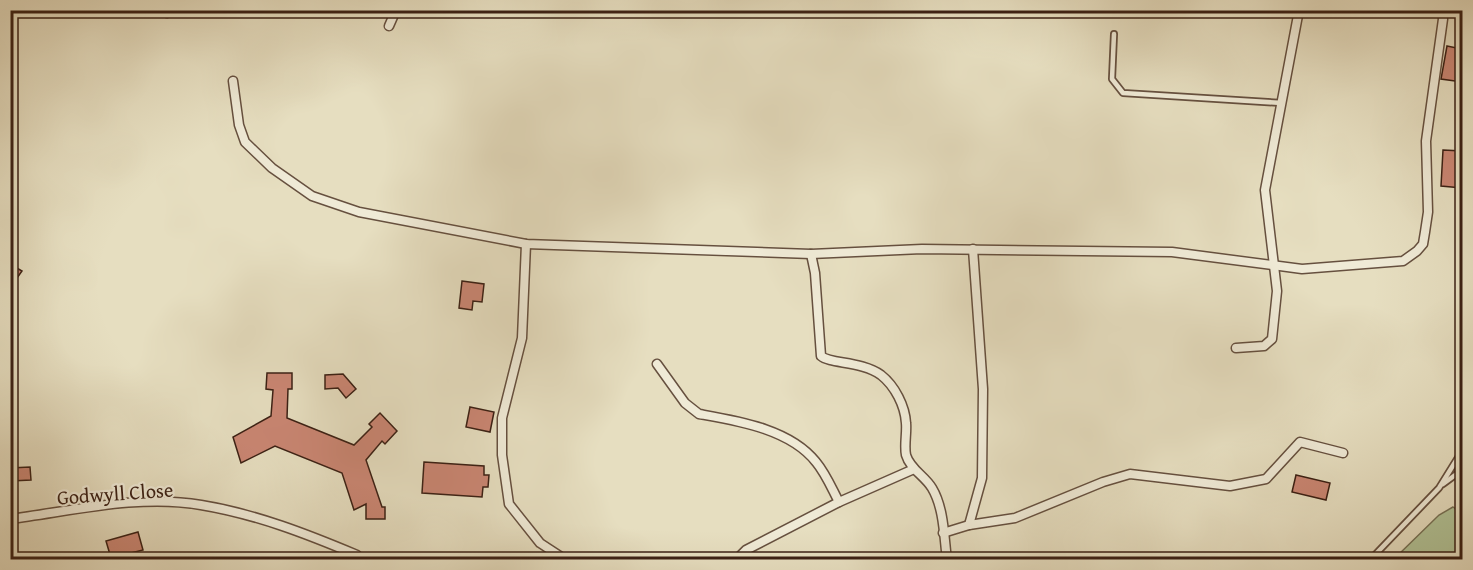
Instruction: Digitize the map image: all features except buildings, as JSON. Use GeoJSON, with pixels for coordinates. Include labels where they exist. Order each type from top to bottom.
{"type":"FeatureCollection","features":[{"type":"Feature","properties":{"kind":"street"},"geometry":{"type":"LineString","coordinates":[[389,26],[396,10]]}},
{"type":"Feature","properties":{"kind":"street"},"geometry":{"type":"LineString","coordinates":[[1236,348],[1264,346],[1272,339],[1277,291],[1265,190],[1299,10]]}},
{"type":"Feature","properties":{"kind":"street"},"geometry":{"type":"LineString","coordinates":[[233,81],[239,125],[245,142],[272,168],[312,196],[359,212],[526,244],[811,254],[973,249],[1172,252],[1302,269],[1402,261],[1414,255],[1422,244],[1428,212],[1427,132],[1443,19],[1442,10]]}},
{"type":"Feature","properties":{"kind":"street"},"geometry":{"type":"LineString","coordinates":[[526,244],[522,338],[502,418],[502,455],[509,504],[540,543],[566,560]]}},
{"type":"Feature","properties":{"kind":"street"},"geometry":{"type":"LineString","coordinates":[[969,525],[982,478],[983,390],[973,249]]}},
{"type":"Feature","properties":{"kind":"street"},"geometry":{"type":"LineString","coordinates":[[811,254],[815,273],[821,356],[828,360],[844,361],[872,369],[891,385],[905,412],[906,454],[914,469],[932,488],[939,505],[947,560]]}},
{"type":"Feature","properties":{"kind":"street"},"geometry":{"type":"LineString","coordinates":[[657,364],[690,409],[699,414],[771,432],[802,449],[817,462],[839,502]]}},
{"type":"Feature","properties":{"kind":"street"},"geometry":{"type":"LineString","coordinates":[[944,533],[969,525],[1015,518],[1103,482],[1130,474],[1230,486],[1266,479],[1300,442],[1343,453]]}},
{"type":"Feature","properties":{"kind":"street"},"geometry":{"type":"LineString","coordinates":[[736,560],[746,550],[839,502],[914,469]]}},
{"type":"Feature","properties":{"kind":"street","name":"Godwyll Close"},"geometry":{"type":"LineString","coordinates":[[10,519],[141,503],[200,504],[284,525],[357,555]]}},
{"type":"Feature","properties":{"kind":"lane"},"geometry":{"type":"LineString","coordinates":[[1114,34],[1112,79],[1123,93],[1282,103]]}},
{"type":"Feature","properties":{"kind":"lane"},"geometry":{"type":"LineString","coordinates":[[1439,488],[1462,451]]}},
{"type":"Feature","properties":{"kind":"lane"},"geometry":{"type":"LineString","coordinates":[[1370,560],[1439,488],[1462,470]]}},
{"type":"Feature","properties":{"kind":"green space"},"geometry":{"type":"Polygon","coordinates":[[[1453,507],[1462,513],[1462,559],[1394,559],[1439,515],[1453,507]]]}}]}
